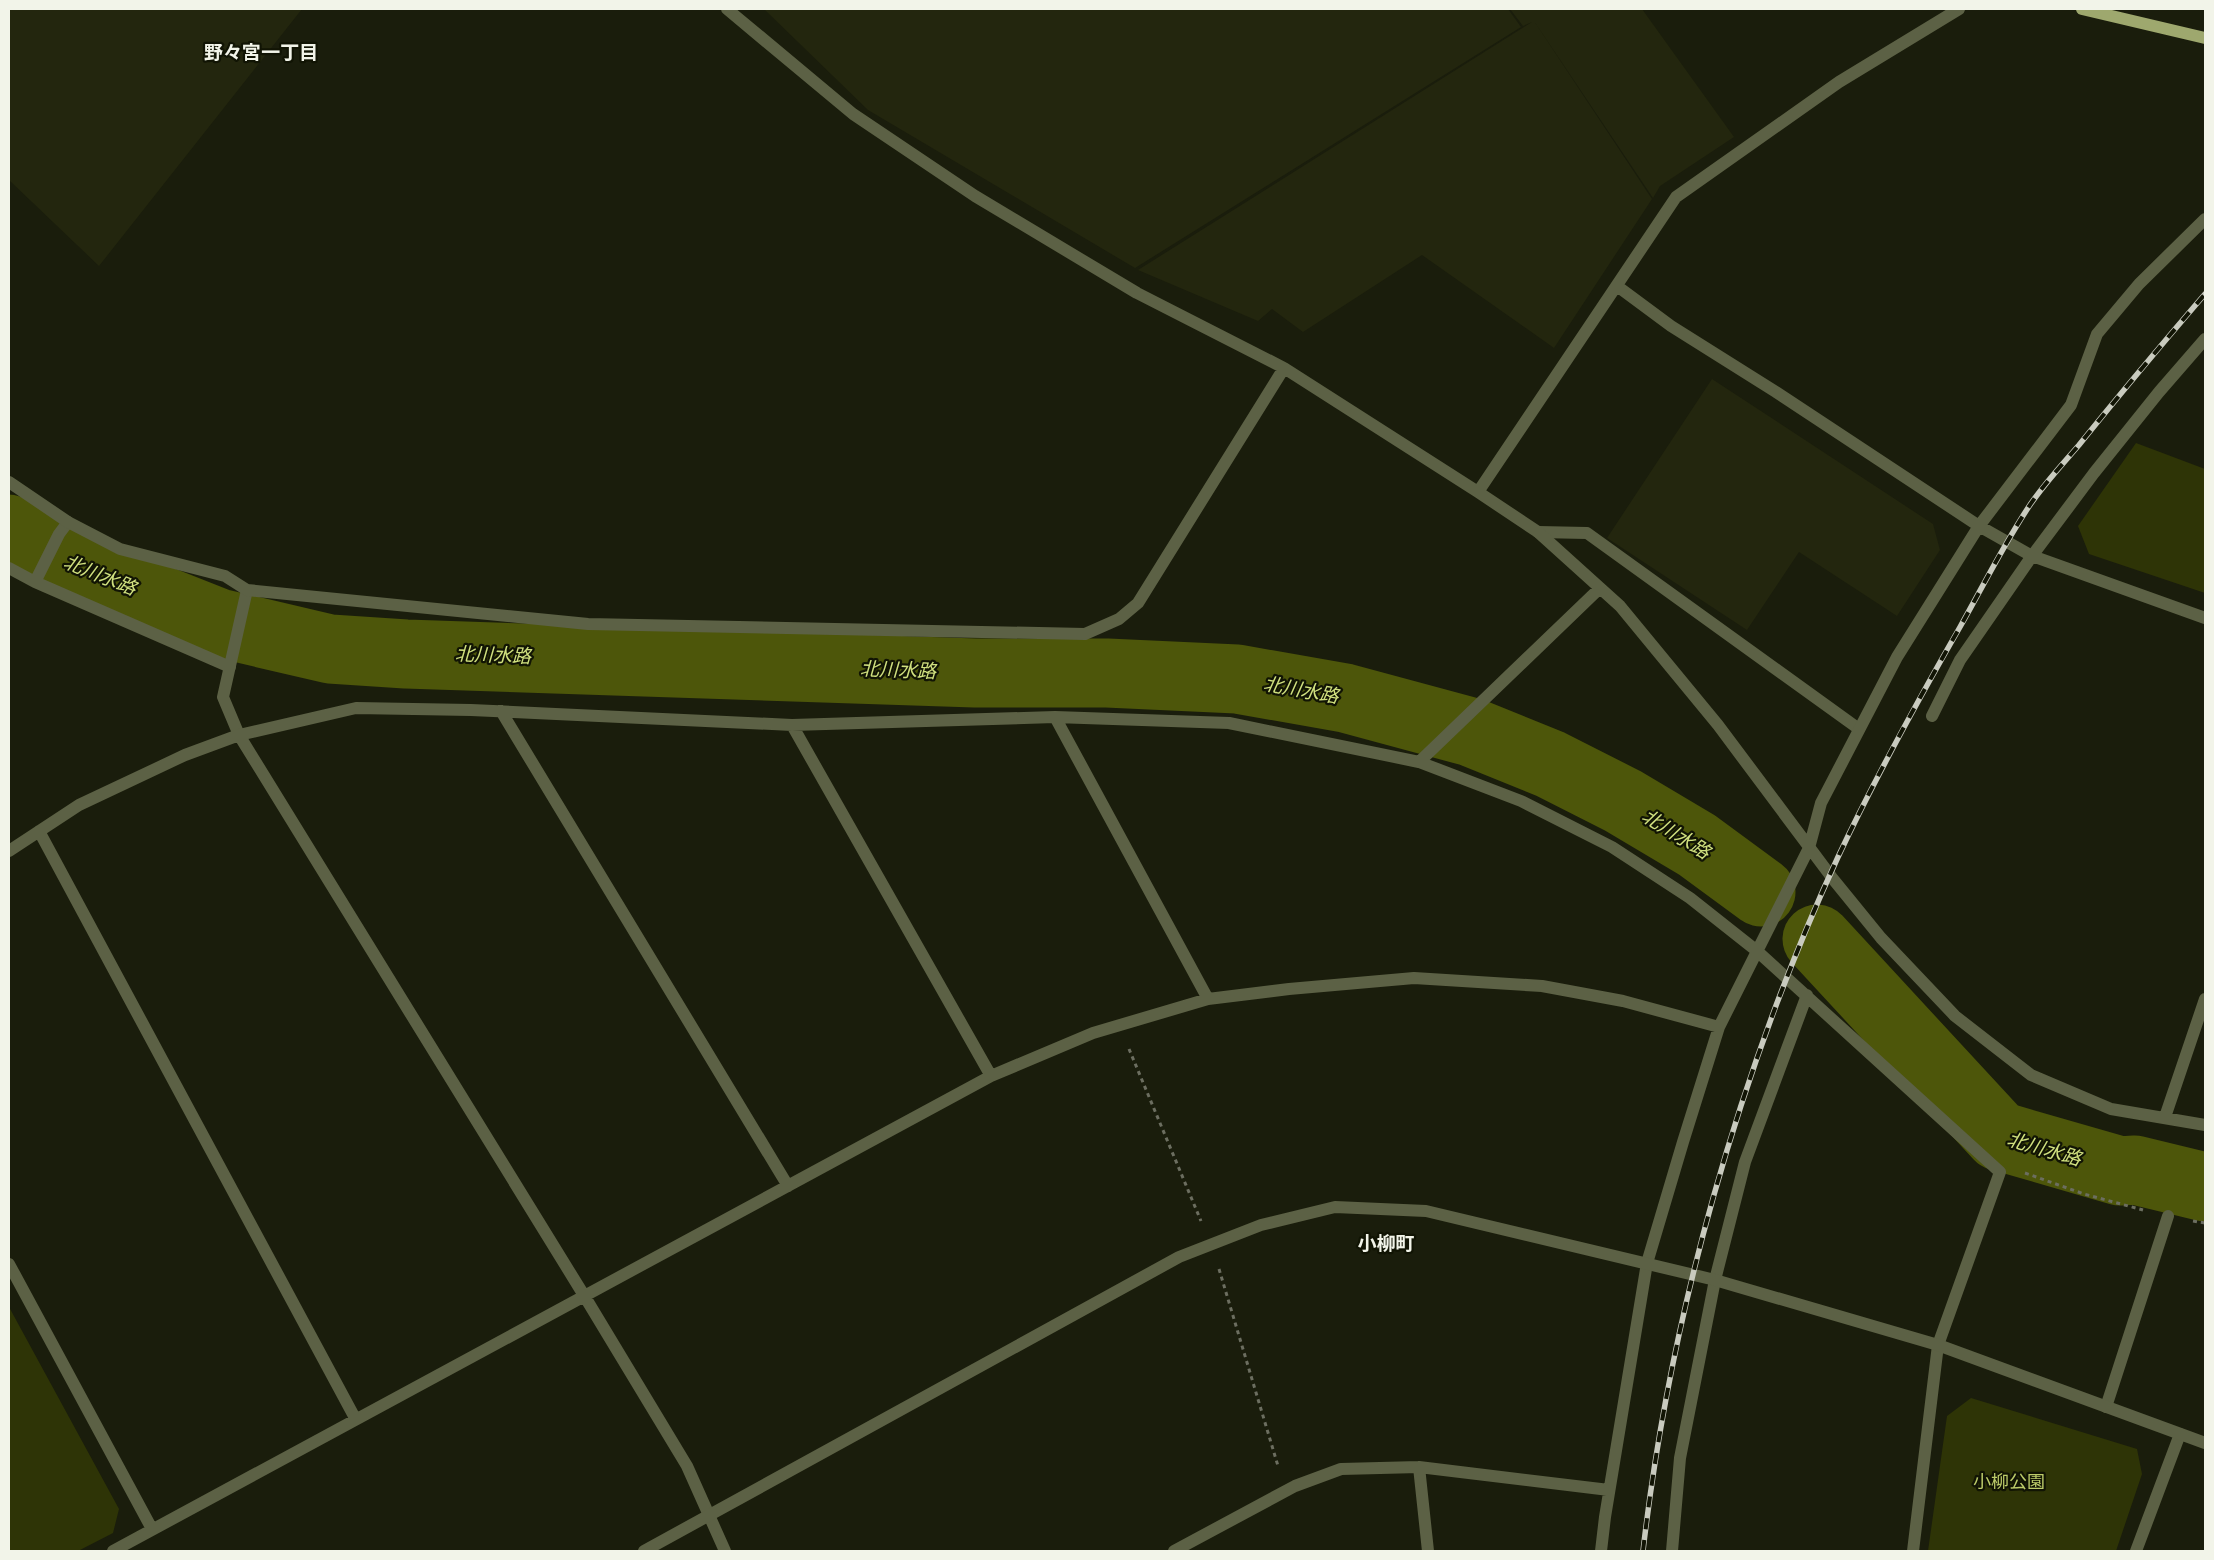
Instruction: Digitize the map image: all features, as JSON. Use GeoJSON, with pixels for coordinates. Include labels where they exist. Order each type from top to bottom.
{"type":"FeatureCollection","features":[{"type":"Feature","properties":{"kind":"main road"},"geometry":{"type":"LineString","coordinates":[[2082,9],[2205,38]]}},
{"type":"Feature","properties":{"kind":"street"},"geometry":{"type":"LineString","coordinates":[[727,9],[853,114],[975,196],[1137,293],[1284,368],[1538,532],[1620,606],[1718,725],[1810,848],[1881,938],[1955,1016],[2031,1075],[2111,1109],[2205,1125]]}},
{"type":"Feature","properties":{"kind":"street"},"geometry":{"type":"LineString","coordinates":[[1478,492],[1676,196],[1840,82],[1959,9]]}},
{"type":"Feature","properties":{"kind":"street"},"geometry":{"type":"LineString","coordinates":[[1601,1551],[1609,1490],[1647,1263],[1719,1027],[1810,848],[1821,803],[1898,657],[1979,526],[2071,405],[2097,334],[2140,284],[2205,219]]}},
{"type":"Feature","properties":{"kind":"street"},"geometry":{"type":"LineString","coordinates":[[1617,286],[1671,326],[1776,392],[1979,526],[2032,556],[2205,618]]}},
{"type":"Feature","properties":{"kind":"street"},"geometry":{"type":"LineString","coordinates":[[1932,716],[1960,660],[2032,556],[2100,465],[2205,339]]}},
{"type":"Feature","properties":{"kind":"street"},"geometry":{"type":"LineString","coordinates":[[9,482],[68,522],[120,549],[225,576],[247,590],[588,624],[1085,634],[1119,618],[1138,603],[1284,368]]}},
{"type":"Feature","properties":{"kind":"street"},"geometry":{"type":"LineString","coordinates":[[38,578],[59,534],[68,522]]}},
{"type":"Feature","properties":{"kind":"street"},"geometry":{"type":"LineString","coordinates":[[1538,532],[1587,533],[1859,729]]}},
{"type":"Feature","properties":{"kind":"street"},"geometry":{"type":"LineString","coordinates":[[9,568],[38,578],[230,668]]}},
{"type":"Feature","properties":{"kind":"street"},"geometry":{"type":"LineString","coordinates":[[1419,762],[1600,588]]}},
{"type":"Feature","properties":{"kind":"street"},"geometry":{"type":"LineString","coordinates":[[247,590],[223,697],[239,735],[687,1466],[725,1551]]}},
{"type":"Feature","properties":{"kind":"street"},"geometry":{"type":"LineString","coordinates":[[9,851],[79,805],[185,755],[239,735],[356,708],[502,711],[792,725],[1055,717],[1229,724],[1419,762],[1521,801],[1612,847],[1690,898],[1757,951],[1807,995],[2000,1172],[1938,1345],[1913,1551]]}},
{"type":"Feature","properties":{"kind":"street"},"geometry":{"type":"LineString","coordinates":[[502,711],[788,1186]]}},
{"type":"Feature","properties":{"kind":"street"},"geometry":{"type":"LineString","coordinates":[[1055,717],[1208,999]]}},
{"type":"Feature","properties":{"kind":"street"},"geometry":{"type":"LineString","coordinates":[[792,725],[991,1076]]}},
{"type":"Feature","properties":{"kind":"street"},"geometry":{"type":"LineString","coordinates":[[39,831],[356,1418]]}},
{"type":"Feature","properties":{"kind":"street"},"geometry":{"type":"LineString","coordinates":[[113,1551],[991,1076],[1092,1033],[1208,999],[1289,989],[1424,979],[1542,986],[1623,1001],[1719,1027]]}},
{"type":"Feature","properties":{"kind":"street"},"geometry":{"type":"LineString","coordinates":[[1672,1551],[1680,1458],[1715,1280],[1745,1162],[1807,995]]}},
{"type":"Feature","properties":{"kind":"street"},"geometry":{"type":"LineString","coordinates":[[2165,1117],[2205,999]]}},
{"type":"Feature","properties":{"kind":"street"},"geometry":{"type":"LineString","coordinates":[[644,1551],[1179,1257],[1261,1226],[1335,1207],[1426,1211],[1715,1280],[1938,1345],[2205,1443]]}},
{"type":"Feature","properties":{"kind":"street"},"geometry":{"type":"LineString","coordinates":[[2106,1407],[2168,1216]]}},
{"type":"Feature","properties":{"kind":"street"},"geometry":{"type":"LineString","coordinates":[[9,1264],[152,1529]]}},
{"type":"Feature","properties":{"kind":"street"},"geometry":{"type":"LineString","coordinates":[[2136,1551],[2180,1434]]}},
{"type":"Feature","properties":{"kind":"street"},"geometry":{"type":"LineString","coordinates":[[1174,1551],[1295,1486],[1341,1469],[1419,1467],[1609,1490]]}},
{"type":"Feature","properties":{"kind":"street"},"geometry":{"type":"LineString","coordinates":[[1419,1467],[1428,1551]]}},
{"type":"Feature","properties":{"kind":"path"},"geometry":{"type":"LineString","coordinates":[[2000,1172],[2018,1171],[2084,1194],[2168,1216],[2205,1223]]}},
{"type":"Feature","properties":{"kind":"shaded area"},"geometry":{"type":"Polygon","coordinates":[[[9,9],[302,9],[99,266],[9,180],[9,9]]]}},
{"type":"Feature","properties":{"kind":"shaded area"},"geometry":{"type":"Polygon","coordinates":[[[764,9],[1508,9],[1521,27],[1135,268],[868,110],[764,9]]]}},
{"type":"Feature","properties":{"kind":"shaded area"},"geometry":{"type":"Polygon","coordinates":[[[1510,9],[1642,9],[1734,137],[1660,186],[1653,198],[1534,21],[1652,199],[1554,348],[1422,255],[1303,332],[1272,309],[1258,321],[1138,270],[1532,22],[1523,26],[1510,9]]]}},
{"type":"Feature","properties":{"kind":"shaded area"},"geometry":{"type":"Polygon","coordinates":[[[1712,379],[1933,524],[1940,550],[1897,616],[1799,552],[1747,630],[1607,538],[1712,379]]]}},
{"type":"Feature","properties":{"kind":"green space"},"geometry":{"type":"Polygon","coordinates":[[[2136,443],[2205,469],[2205,593],[2089,554],[2078,526],[2136,443]]]}},
{"type":"Feature","properties":{"kind":"green space"},"geometry":{"type":"Polygon","coordinates":[[[9,1307],[119,1509],[113,1533],[78,1551],[9,1551],[9,1307]]]}},
{"type":"Feature","properties":{"kind":"green space","name":"小柳公園"},"geometry":{"type":"Polygon","coordinates":[[[1971,1398],[2137,1449],[2142,1474],[2116,1551],[1928,1551],[1947,1416],[1971,1398]]]}},
{"type":"Feature","properties":{"kind":"waterway","name":"北川水路"},"geometry":{"type":"LineString","coordinates":[[9,529],[62,561],[219,623],[330,649],[406,654],[975,673],[1107,673],[1237,679],[1345,698],[1471,732],[1550,764],[1623,801],[1697,845],[1761,892]]}},
{"type":"Feature","properties":{"kind":"waterway","name":"北川水路"},"geometry":{"type":"LineString","coordinates":[[1817,939],[1999,1136],[2120,1171],[2135,1170],[2205,1187]]}},
{"type":"Feature","properties":{"kind":"railway"},"geometry":{"type":"LineString","coordinates":[[1643,1551],[1655,1463],[1671,1374],[1690,1285],[1714,1196],[1740,1109],[1770,1023],[1802,939],[1838,857],[1912,712],[2026,511],[2051,477],[2205,294]]}},
{"type":"Feature","properties":{"kind":"district","name":"野々宮一丁目"},"geometry":{"type":"Point","coordinates":[261,52]}},
{"type":"Feature","properties":{"kind":"district","name":"小柳町"},"geometry":{"type":"Point","coordinates":[1386,1243]}}]}
